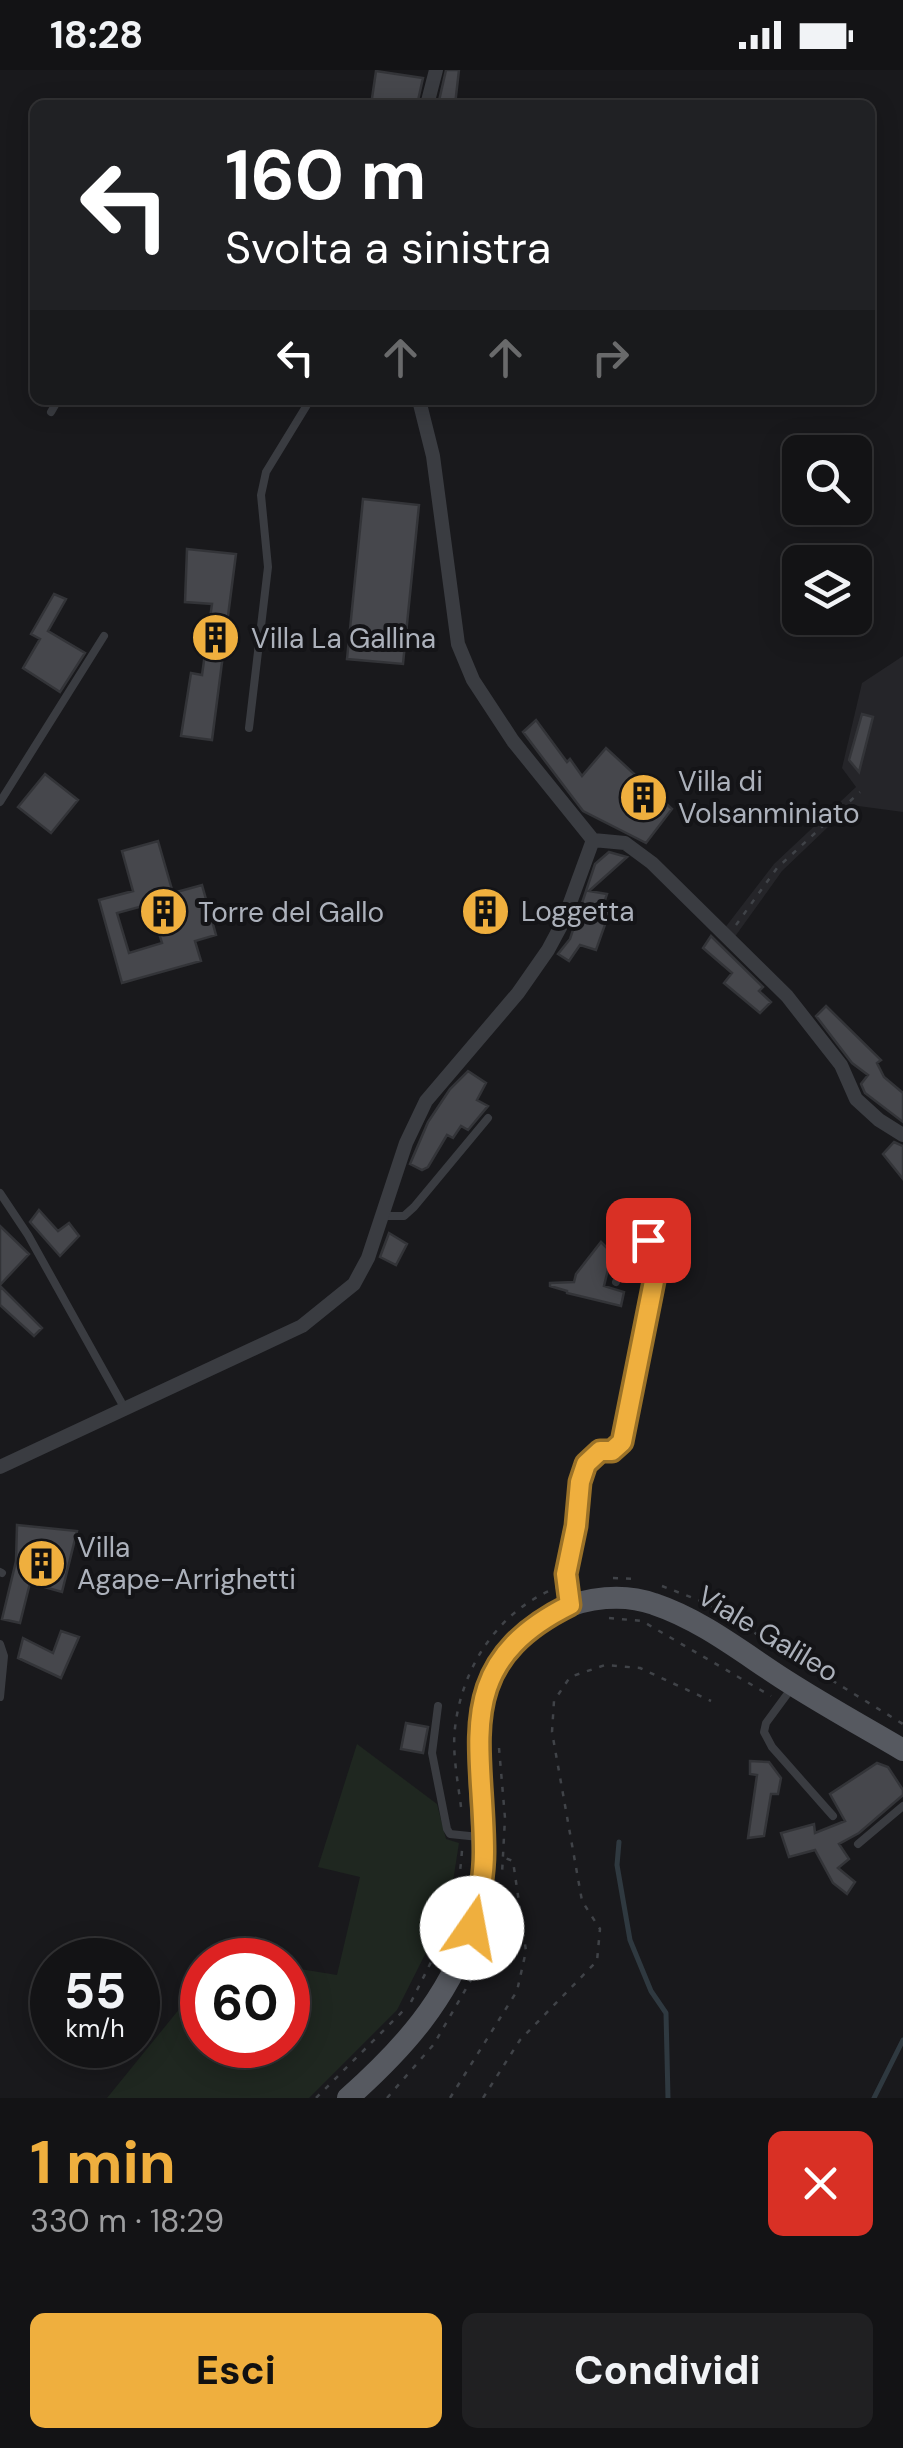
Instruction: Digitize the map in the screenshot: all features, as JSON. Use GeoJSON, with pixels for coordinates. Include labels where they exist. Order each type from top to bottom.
{"type":"FeatureCollection","features":[{"type":"Feature","properties":{"kind":"main road","name":"Viale Galileo"},"geometry":{"type":"LineString","coordinates":[[348,2098],[404,2044],[436,2006],[472,1928],[482,1888],[484,1846],[478,1722],[487,1688],[501,1662],[523,1635],[568,1595],[650,1602],[680,1614],[787,1694],[903,1750]]}},
{"type":"Feature","properties":{"kind":"street"},"geometry":{"type":"LineString","coordinates":[[428,100],[436,70]]}},
{"type":"Feature","properties":{"kind":"street"},"geometry":{"type":"LineString","coordinates":[[421,405],[433,456],[458,644],[473,680],[513,741],[593,840],[626,843],[652,863],[787,996],[841,1065],[856,1099],[879,1120],[903,1134]]}},
{"type":"Feature","properties":{"kind":"street"},"geometry":{"type":"LineString","coordinates":[[0,1467],[302,1326],[354,1284],[368,1258],[406,1142],[426,1101],[518,993],[548,950],[563,922],[593,840]]}},
{"type":"Feature","properties":{"kind":"lane"},"geometry":{"type":"LineString","coordinates":[[51,412],[55,405]]}},
{"type":"Feature","properties":{"kind":"lane"},"geometry":{"type":"LineString","coordinates":[[249,728],[268,566],[262,495],[266,472],[307,405]]}},
{"type":"Feature","properties":{"kind":"lane"},"geometry":{"type":"LineString","coordinates":[[0,802],[104,636]]}},
{"type":"Feature","properties":{"kind":"lane"},"geometry":{"type":"LineString","coordinates":[[382,1216],[404,1216],[414,1207],[488,1118]]}},
{"type":"Feature","properties":{"kind":"lane"},"geometry":{"type":"LineString","coordinates":[[0,1194],[28,1234],[125,1409]]}},
{"type":"Feature","properties":{"kind":"lane"},"geometry":{"type":"LineString","coordinates":[[568,1595],[580,1482],[586,1464],[600,1451],[612,1451],[622,1442],[656,1271],[656,1253],[648,1240],[636,1238],[631,1243],[616,1282]]}},
{"type":"Feature","properties":{"kind":"lane"},"geometry":{"type":"LineString","coordinates":[[0,1644],[4,1656],[0,1697]]}},
{"type":"Feature","properties":{"kind":"lane"},"geometry":{"type":"LineString","coordinates":[[787,1694],[764,1732],[772,1747],[833,1816]]}},
{"type":"Feature","properties":{"kind":"lane"},"geometry":{"type":"LineString","coordinates":[[438,1706],[432,1752],[447,1829],[450,1834],[484,1846]]}},
{"type":"Feature","properties":{"kind":"lane"},"geometry":{"type":"LineString","coordinates":[[858,1844],[903,1806]]}},
{"type":"Feature","properties":{"kind":"path"},"geometry":{"type":"LineString","coordinates":[[734,929],[777,868],[860,792]]}},
{"type":"Feature","properties":{"kind":"path"},"geometry":{"type":"LineString","coordinates":[[612,1578],[640,1580]]}},
{"type":"Feature","properties":{"kind":"path"},"geometry":{"type":"LineString","coordinates":[[654,1584],[706,1603],[903,1724]]}},
{"type":"Feature","properties":{"kind":"path"},"geometry":{"type":"LineString","coordinates":[[502,1875],[484,1846],[454,1731],[462,1696],[474,1660],[522,1604],[568,1595]]}},
{"type":"Feature","properties":{"kind":"path"},"geometry":{"type":"LineString","coordinates":[[600,1617],[642,1622],[787,1694]]}},
{"type":"Feature","properties":{"kind":"path"},"geometry":{"type":"LineString","coordinates":[[483,2098],[520,2040],[597,1961],[600,1929],[582,1901],[552,1732],[554,1702],[570,1677],[605,1666],[640,1668],[711,1701]]}},
{"type":"Feature","properties":{"kind":"path"},"geometry":{"type":"LineString","coordinates":[[316,2098],[410,2004],[449,1927],[460,1889],[504,1818],[498,1745]]}},
{"type":"Feature","properties":{"kind":"path"},"geometry":{"type":"LineString","coordinates":[[450,2098],[517,1991],[526,1951],[513,1861],[484,1846]]}},
{"type":"Feature","properties":{"kind":"path"},"geometry":{"type":"LineString","coordinates":[[488,1942],[500,1892]]}},
{"type":"Feature","properties":{"kind":"path"},"geometry":{"type":"LineString","coordinates":[[387,2098],[444,2030],[482,1956]]}},
{"type":"Feature","properties":{"kind":"shaded area"},"geometry":{"type":"Polygon","coordinates":[[[903,656],[903,812],[851,805],[782,871],[734,938],[724,929],[774,864],[856,787],[842,768],[862,683],[903,656]]]}},
{"type":"Feature","properties":{"kind":"shaded area"},"geometry":{"type":"Polygon","coordinates":[[[357,1744],[437,1804],[446,1839],[459,1843],[449,1907],[397,2010],[309,2098],[107,2098],[131,2068],[160,2068],[160,2033],[180,2008],[180,2068],[310,2068],[310,1971],[337,1975],[360,1877],[318,1867],[357,1744]]]}},
{"type":"Feature","properties":{"kind":"building"},"geometry":{"type":"Polygon","coordinates":[[[446,70],[459,70],[456,100],[439,100],[446,70]]]}},
{"type":"Feature","properties":{"kind":"building"},"geometry":{"type":"Polygon","coordinates":[[[376,71],[423,78],[418,100],[372,100],[376,71]]]}},
{"type":"Feature","properties":{"kind":"building"},"geometry":{"type":"Polygon","coordinates":[[[363,499],[419,505],[403,664],[347,659],[363,499]]]}},
{"type":"Feature","properties":{"kind":"building","name":"Villa La Gallina"},"geometry":{"type":"Polygon","coordinates":[[[187,549],[236,554],[212,740],[181,736],[191,673],[202,675],[212,604],[185,602],[187,549]]]}},
{"type":"Feature","properties":{"kind":"building"},"geometry":{"type":"Polygon","coordinates":[[[54,594],[66,599],[48,631],[85,653],[60,692],[23,668],[40,639],[31,634],[54,594]]]}},
{"type":"Feature","properties":{"kind":"building"},"geometry":{"type":"Polygon","coordinates":[[[862,714],[873,717],[859,772],[849,760],[862,714]]]}},
{"type":"Feature","properties":{"kind":"building","name":"Villa di Volsanminiato"},"geometry":{"type":"Polygon","coordinates":[[[536,720],[582,776],[606,748],[672,809],[646,843],[583,811],[523,732],[536,720]]]}},
{"type":"Feature","properties":{"kind":"building"},"geometry":{"type":"Polygon","coordinates":[[[45,774],[78,800],[51,833],[18,807],[45,774]]]}},
{"type":"Feature","properties":{"kind":"building","name":"Torre del Gallo"},"geometry":{"type":"Polygon","coordinates":[[[158,841],[173,893],[202,885],[216,935],[195,941],[201,961],[122,983],[99,900],[133,891],[122,851],[158,841]],[[150,904],[117,913],[129,953],[162,943],[150,904]]]}},
{"type":"Feature","properties":{"kind":"building"},"geometry":{"type":"Polygon","coordinates":[[[609,852],[627,857],[589,891],[607,894],[604,903],[612,905],[596,950],[580,945],[569,961],[558,954],[570,939],[595,864],[609,852]]]}},
{"type":"Feature","properties":{"kind":"building","name":"Loggetta"},"geometry":{"type":"Polygon","coordinates":[[[478,901],[495,901],[495,922],[478,922],[478,901]]]}},
{"type":"Feature","properties":{"kind":"building"},"geometry":{"type":"Polygon","coordinates":[[[711,936],[763,987],[759,991],[771,1002],[760,1013],[724,983],[732,973],[703,948],[711,936]]]}},
{"type":"Feature","properties":{"kind":"building"},"geometry":{"type":"Polygon","coordinates":[[[826,1006],[881,1060],[877,1063],[884,1077],[903,1093],[903,1122],[865,1093],[861,1084],[868,1075],[852,1063],[816,1016],[826,1006]]]}},
{"type":"Feature","properties":{"kind":"building"},"geometry":{"type":"Polygon","coordinates":[[[468,1071],[486,1083],[477,1100],[488,1106],[468,1130],[461,1126],[453,1138],[447,1135],[428,1167],[422,1170],[410,1164],[428,1122],[450,1089],[468,1071]]]}},
{"type":"Feature","properties":{"kind":"building"},"geometry":{"type":"Polygon","coordinates":[[[894,1142],[903,1146],[903,1179],[883,1154],[894,1142]]]}},
{"type":"Feature","properties":{"kind":"building"},"geometry":{"type":"Polygon","coordinates":[[[39,1210],[58,1231],[69,1223],[79,1236],[60,1256],[30,1222],[39,1210]]]}},
{"type":"Feature","properties":{"kind":"building"},"geometry":{"type":"Polygon","coordinates":[[[0,1226],[29,1254],[0,1285],[0,1226]]]}},
{"type":"Feature","properties":{"kind":"building"},"geometry":{"type":"Polygon","coordinates":[[[389,1233],[407,1244],[396,1265],[380,1257],[389,1233]]]}},
{"type":"Feature","properties":{"kind":"building"},"geometry":{"type":"Polygon","coordinates":[[[601,1242],[612,1253],[604,1286],[624,1292],[621,1306],[550,1286],[574,1282],[601,1242]]]}},
{"type":"Feature","properties":{"kind":"building"},"geometry":{"type":"Polygon","coordinates":[[[0,1286],[42,1328],[34,1336],[0,1305],[0,1286]]]}},
{"type":"Feature","properties":{"kind":"building","name":"Villa Agape-Arrighetti"},"geometry":{"type":"Polygon","coordinates":[[[17,1525],[77,1531],[62,1592],[30,1583],[20,1623],[2,1619],[16,1561],[17,1525]]]}},
{"type":"Feature","properties":{"kind":"building"},"geometry":{"type":"Polygon","coordinates":[[[61,1631],[79,1637],[61,1678],[18,1658],[23,1638],[53,1653],[61,1631]]]}},
{"type":"Feature","properties":{"kind":"building"},"geometry":{"type":"Polygon","coordinates":[[[406,1723],[428,1727],[423,1753],[401,1749],[406,1723]]]}},
{"type":"Feature","properties":{"kind":"building"},"geometry":{"type":"Polygon","coordinates":[[[750,1761],[769,1762],[781,1778],[778,1794],[771,1794],[764,1836],[748,1838],[757,1775],[750,1774],[750,1761]]]}},
{"type":"Feature","properties":{"kind":"building"},"geometry":{"type":"Polygon","coordinates":[[[877,1763],[888,1767],[903,1795],[859,1833],[839,1844],[849,1859],[838,1868],[855,1882],[847,1894],[833,1883],[815,1850],[789,1857],[781,1833],[814,1824],[815,1833],[845,1821],[830,1794],[877,1763]]]}},
{"type":"Feature","properties":{"kind":"waterway"},"geometry":{"type":"LineString","coordinates":[[619,1842],[617,1865],[630,1940],[651,1991],[666,2013],[668,2098]]}},
{"type":"Feature","properties":{"kind":"waterway"},"geometry":{"type":"LineString","coordinates":[[874,2098],[903,2040]]}},
{"type":"Feature","properties":{"kind":"place","name":"Villa La Gallina"},"geometry":{"type":"Point","coordinates":[216,638]}},
{"type":"Feature","properties":{"kind":"place","name":"Villa di Volsanminiato"},"geometry":{"type":"Point","coordinates":[643,797]}},
{"type":"Feature","properties":{"kind":"place","name":"Loggetta"},"geometry":{"type":"Point","coordinates":[486,911]}},
{"type":"Feature","properties":{"kind":"place","name":"Torre del Gallo"},"geometry":{"type":"Point","coordinates":[163,912]}},
{"type":"Feature","properties":{"kind":"place","name":"Villa Agape-Arrighetti"},"geometry":{"type":"Point","coordinates":[42,1563]}},
{"type":"Feature","properties":{"kind":"route"},"geometry":{"type":"LineString","coordinates":[[472,1928],[482,1888],[484,1852],[478,1722],[487,1688],[501,1662],[523,1635],[570,1605],[566,1566],[576,1526],[580,1482],[586,1464],[600,1451],[612,1451],[622,1442],[635,1383],[656,1271],[656,1253],[648,1240]]}}]}
